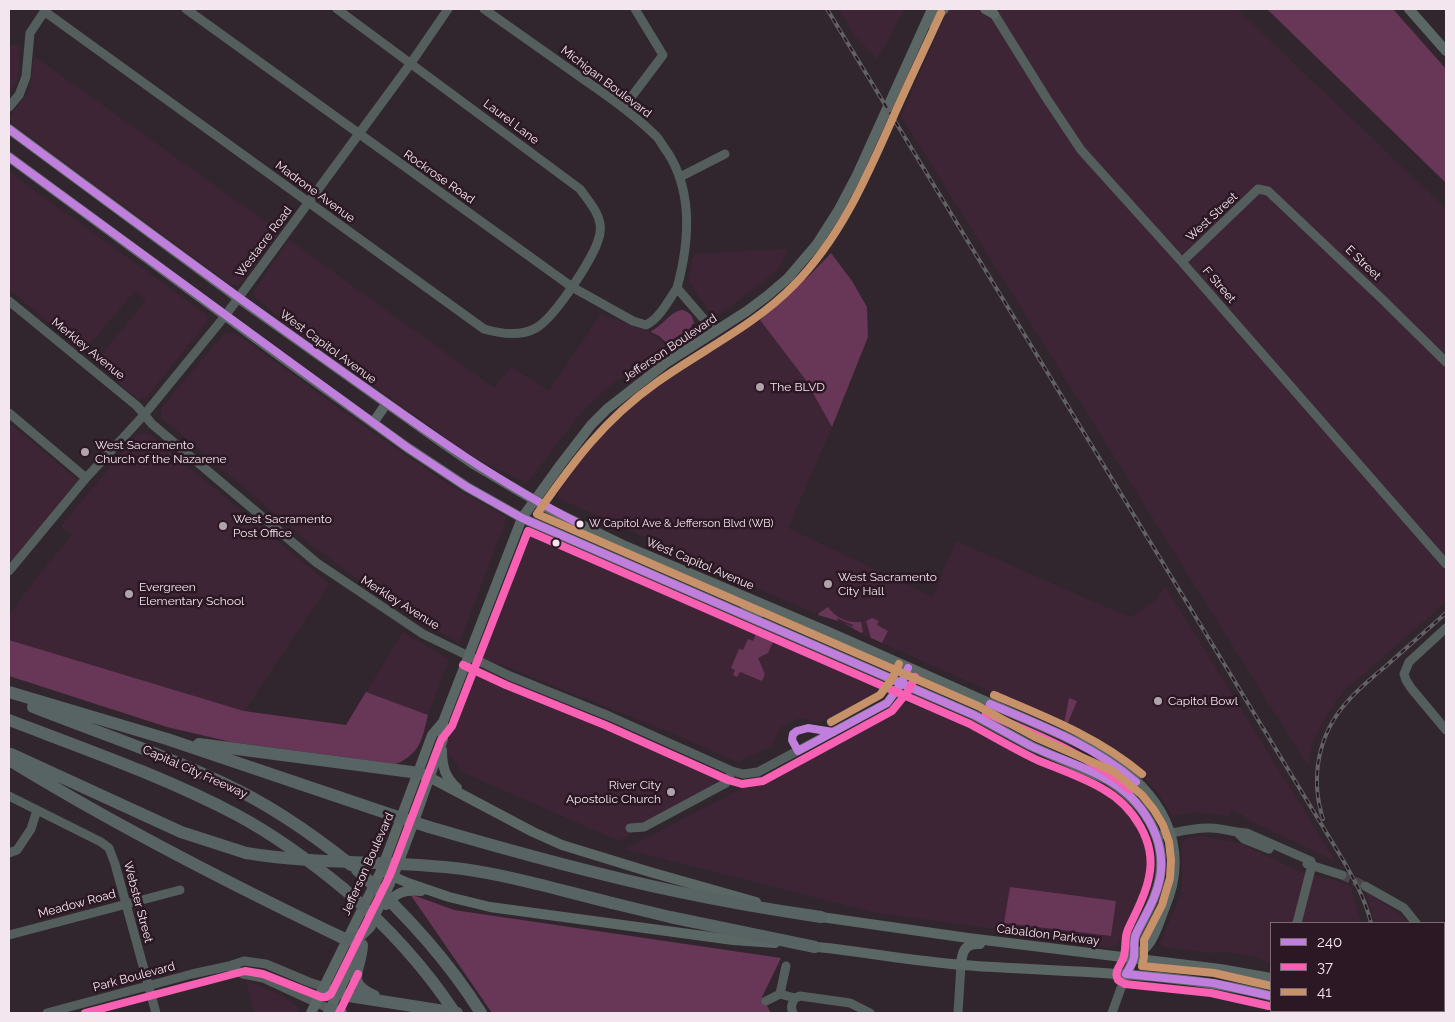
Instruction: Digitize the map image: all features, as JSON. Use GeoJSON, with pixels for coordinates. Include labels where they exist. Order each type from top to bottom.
{"type":"FeatureCollection","features":[{"type":"Feature","properties":{"kind":"highway"},"geometry":{"type":"LineString","coordinates":[[9,692],[167,739],[429,827],[538,858],[635,882],[740,904],[821,917]]}},
{"type":"Feature","properties":{"kind":"highway","name":"Capital City Freeway"},"geometry":{"type":"LineString","coordinates":[[9,697],[225,783],[288,819],[357,870],[390,900],[428,940],[481,1013]]}},
{"type":"Feature","properties":{"kind":"highway","name":"Capital City Freeway"},"geometry":{"type":"LineString","coordinates":[[9,720],[159,779],[213,803],[286,845],[344,889],[400,942],[456,1013]]}},
{"type":"Feature","properties":{"kind":"highway"},"geometry":{"type":"LineString","coordinates":[[167,739],[424,775]]}},
{"type":"Feature","properties":{"kind":"highway"},"geometry":{"type":"LineString","coordinates":[[9,752],[182,832],[246,853],[303,860],[463,869],[670,917],[815,947]]}},
{"type":"Feature","properties":{"kind":"highway"},"geometry":{"type":"LineString","coordinates":[[9,760],[89,807],[233,885],[348,940],[360,936],[370,926]]}},
{"type":"Feature","properties":{"kind":"highway"},"geometry":{"type":"LineString","coordinates":[[362,944],[361,959],[356,971],[357,983],[366,992],[386,1002]]}},
{"type":"Feature","properties":{"kind":"highway"},"geometry":{"type":"LineString","coordinates":[[339,992],[349,996],[456,1013]]}},
{"type":"Feature","properties":{"kind":"main road","name":"Jefferson Boulevard"},"geometry":{"type":"LineString","coordinates":[[311,1013],[381,872],[424,775],[443,739],[443,722],[522,518],[591,425],[607,410],[666,363],[767,296],[788,278],[816,244],[838,211],[857,175],[932,9]]}},
{"type":"Feature","properties":{"kind":"main road"},"geometry":{"type":"LineString","coordinates":[[924,27],[944,9]]}},
{"type":"Feature","properties":{"kind":"main road"},"geometry":{"type":"LineString","coordinates":[[1409,9],[1446,51]]}},
{"type":"Feature","properties":{"kind":"main road","name":"West Capitol Avenue"},"geometry":{"type":"LineString","coordinates":[[9,130],[386,404],[468,461],[550,510],[692,576],[828,632],[1064,736],[1105,757],[1148,793],[1160,809],[1171,833],[1174,872],[1170,893],[1148,944],[1134,958]]}},
{"type":"Feature","properties":{"kind":"main road"},"geometry":{"type":"LineString","coordinates":[[9,157],[225,316],[442,472],[522,518],[974,715],[1030,745],[1108,780],[1136,801],[1150,821],[1156,836],[1160,861],[1159,881],[1155,895],[1134,940],[1134,958],[1126,974]]}},
{"type":"Feature","properties":{"kind":"main road"},"geometry":{"type":"LineString","coordinates":[[373,423],[386,404]]}},
{"type":"Feature","properties":{"kind":"main road"},"geometry":{"type":"LineString","coordinates":[[656,576],[687,580],[692,576]]}},
{"type":"Feature","properties":{"kind":"main road"},"geometry":{"type":"LineString","coordinates":[[740,612],[760,612],[766,606]]}},
{"type":"Feature","properties":{"kind":"main road","name":"Jefferson Boulevard"},"geometry":{"type":"LineString","coordinates":[[333,1012],[339,992],[393,877],[424,775],[432,735],[443,722]]}},
{"type":"Feature","properties":{"kind":"main road"},"geometry":{"type":"LineString","coordinates":[[443,739],[442,762],[446,775],[457,789],[474,801]]}},
{"type":"Feature","properties":{"kind":"main road"},"geometry":{"type":"LineString","coordinates":[[424,775],[474,801]]}},
{"type":"Feature","properties":{"kind":"main road","name":"Cabaldon Parkway"},"geometry":{"type":"LineString","coordinates":[[474,801],[540,835],[562,844],[704,888],[821,917],[1220,968],[1270,978]]}},
{"type":"Feature","properties":{"kind":"main road"},"geometry":{"type":"LineString","coordinates":[[381,872],[449,897],[525,913],[733,940],[815,947],[961,965],[1126,974],[1213,983],[1270,996]]}},
{"type":"Feature","properties":{"kind":"main road"},"geometry":{"type":"LineString","coordinates":[[377,913],[396,895],[407,890],[421,891],[439,897],[449,897]]}},
{"type":"Feature","properties":{"kind":"main road"},"geometry":{"type":"LineString","coordinates":[[961,965],[962,954],[968,945],[975,944],[1008,948],[1023,944]]}},
{"type":"Feature","properties":{"kind":"street","name":"Rockrose Road"},"geometry":{"type":"LineString","coordinates":[[186,9],[572,287],[633,321],[646,325],[653,322],[677,288]]}},
{"type":"Feature","properties":{"kind":"street","name":"Laurel Lane"},"geometry":{"type":"LineString","coordinates":[[337,9],[580,189],[596,211],[600,232],[593,253],[572,287]]}},
{"type":"Feature","properties":{"kind":"street","name":"Westacre Road"},"geometry":{"type":"LineString","coordinates":[[9,571],[86,478],[144,415],[225,316],[309,204],[448,9]]}},
{"type":"Feature","properties":{"kind":"street","name":"Michigan Boulevard"},"geometry":{"type":"LineString","coordinates":[[484,9],[624,108],[658,138],[680,177],[686,206],[687,236],[684,262],[677,288]]}},
{"type":"Feature","properties":{"kind":"street"},"geometry":{"type":"LineString","coordinates":[[624,108],[664,55],[635,9]]}},
{"type":"Feature","properties":{"kind":"street"},"geometry":{"type":"LineString","coordinates":[[9,107],[19,95],[26,77],[30,33],[45,10]]}},
{"type":"Feature","properties":{"kind":"street","name":"Madrone Avenue"},"geometry":{"type":"LineString","coordinates":[[45,10],[484,330],[510,334],[536,328],[552,314],[572,287]]}},
{"type":"Feature","properties":{"kind":"street","name":"F Street"},"geometry":{"type":"LineString","coordinates":[[990,10],[1081,150],[1182,262],[1446,564]]}},
{"type":"Feature","properties":{"kind":"street"},"geometry":{"type":"LineString","coordinates":[[680,177],[725,154]]}},
{"type":"Feature","properties":{"kind":"street","name":"West Street"},"geometry":{"type":"LineString","coordinates":[[1182,262],[1258,190]]}},
{"type":"Feature","properties":{"kind":"street","name":"E Street"},"geometry":{"type":"LineString","coordinates":[[1258,190],[1268,191],[1446,362]]}},
{"type":"Feature","properties":{"kind":"street"},"geometry":{"type":"LineString","coordinates":[[677,288],[715,332]]}},
{"type":"Feature","properties":{"kind":"street","name":"Merkley Avenue"},"geometry":{"type":"LineString","coordinates":[[9,301],[112,384],[137,406],[152,424],[317,564],[423,634],[510,676],[609,716],[732,770],[743,774],[758,772],[887,702],[901,684],[908,668]]}},
{"type":"Feature","properties":{"kind":"street"},"geometry":{"type":"LineString","coordinates":[[9,413],[86,478]]}},
{"type":"Feature","properties":{"kind":"street"},"geometry":{"type":"LineString","coordinates":[[1446,628],[1406,667],[1404,674],[1411,688],[1446,730]]}},
{"type":"Feature","properties":{"kind":"street"},"geometry":{"type":"LineString","coordinates":[[630,828],[644,827],[726,783],[732,770]]}},
{"type":"Feature","properties":{"kind":"street","name":"Webster Street"},"geometry":{"type":"LineString","coordinates":[[9,796],[101,842],[109,848],[127,904],[156,1013]]}},
{"type":"Feature","properties":{"kind":"street"},"geometry":{"type":"LineString","coordinates":[[9,853],[17,850],[31,829],[37,810]]}},
{"type":"Feature","properties":{"kind":"street"},"geometry":{"type":"LineString","coordinates":[[1156,836],[1180,830],[1219,828],[1238,833],[1244,839],[1342,875]]}},
{"type":"Feature","properties":{"kind":"street"},"geometry":{"type":"LineString","coordinates":[[1297,922],[1311,863]]}},
{"type":"Feature","properties":{"kind":"street"},"geometry":{"type":"LineString","coordinates":[[1365,886],[1404,908],[1415,922]]}},
{"type":"Feature","properties":{"kind":"street","name":"Meadow Road"},"geometry":{"type":"LineString","coordinates":[[9,935],[180,890]]}},
{"type":"Feature","properties":{"kind":"street","name":"Park Boulevard"},"geometry":{"type":"LineString","coordinates":[[47,1013],[244,961],[257,962],[276,968],[339,992]]}},
{"type":"Feature","properties":{"kind":"street"},"geometry":{"type":"LineString","coordinates":[[958,1013],[961,965]]}},
{"type":"Feature","properties":{"kind":"street"},"geometry":{"type":"LineString","coordinates":[[229,966],[243,974],[263,978],[316,1002],[333,1012]]}},
{"type":"Feature","properties":{"kind":"street"},"geometry":{"type":"LineString","coordinates":[[780,994],[786,966]]}},
{"type":"Feature","properties":{"kind":"street"},"geometry":{"type":"LineString","coordinates":[[1112,1013],[1126,974]]}},
{"type":"Feature","properties":{"kind":"street"},"geometry":{"type":"LineString","coordinates":[[766,1000],[780,994],[795,998],[808,997],[850,1003],[870,1013]]}},
{"type":"Feature","properties":{"kind":"street"},"geometry":{"type":"LineString","coordinates":[[792,1011],[795,998]]}},
{"type":"Feature","properties":{"kind":"shaded area"},"geometry":{"type":"Polygon","coordinates":[[[839,9],[905,9],[877,59],[854,35],[839,9]]]}},
{"type":"Feature","properties":{"kind":"shaded area"},"geometry":{"type":"Polygon","coordinates":[[[948,9],[1237,9],[1446,209],[1446,602],[1344,691],[1321,725],[1313,741],[1308,766],[901,116],[948,9]]]}},
{"type":"Feature","properties":{"kind":"shaded area"},"geometry":{"type":"Polygon","coordinates":[[[1267,9],[1393,9],[1446,69],[1446,183],[1267,9]]]}},
{"type":"Feature","properties":{"kind":"shaded area"},"geometry":{"type":"Polygon","coordinates":[[[9,44],[20,47],[18,79],[9,94],[9,44]]]}},
{"type":"Feature","properties":{"kind":"shaded area"},"geometry":{"type":"Polygon","coordinates":[[[34,56],[280,232],[240,284],[231,285],[13,124],[10,117],[30,89],[34,56]]]}},
{"type":"Feature","properties":{"kind":"shaded area"},"geometry":{"type":"Polygon","coordinates":[[[9,172],[207,315],[207,322],[147,397],[138,399],[95,362],[146,301],[135,291],[83,352],[9,289],[9,172]]]}},
{"type":"Feature","properties":{"kind":"shaded area"},"geometry":{"type":"Polygon","coordinates":[[[289,240],[494,388],[511,367],[549,391],[601,314],[649,332],[667,346],[611,385],[584,409],[527,483],[473,457],[285,322],[255,297],[254,291],[289,240]]]}},
{"type":"Feature","properties":{"kind":"shaded area"},"geometry":{"type":"Polygon","coordinates":[[[788,249],[778,270],[723,312],[713,314],[688,280],[694,254],[788,249]]]}},
{"type":"Feature","properties":{"kind":"shaded area"},"geometry":{"type":"Polygon","coordinates":[[[831,253],[852,281],[867,307],[868,337],[832,427],[805,379],[760,320],[810,275],[831,253]]]}},
{"type":"Feature","properties":{"kind":"shaded area"},"geometry":{"type":"Polygon","coordinates":[[[682,310],[689,313],[692,317],[694,324],[692,324],[691,328],[667,343],[651,332],[673,313],[682,310]]]}},
{"type":"Feature","properties":{"kind":"shaded area"},"geometry":{"type":"Polygon","coordinates":[[[760,320],[805,379],[832,427],[788,528],[933,597],[956,541],[1131,617],[1156,600],[1165,586],[1335,861],[1232,810],[1229,816],[1194,812],[1173,817],[1155,789],[1115,752],[1095,738],[862,634],[840,622],[761,590],[558,498],[559,487],[620,411],[760,320]]]}},
{"type":"Feature","properties":{"kind":"shaded area"},"geometry":{"type":"Polygon","coordinates":[[[230,332],[241,337],[358,422],[451,486],[507,517],[459,644],[355,577],[317,549],[161,417],[161,408],[224,334],[230,332]]]}},
{"type":"Feature","properties":{"kind":"shaded area"},"geometry":{"type":"Polygon","coordinates":[[[9,423],[78,480],[9,564],[9,423]]]}},
{"type":"Feature","properties":{"kind":"shaded area","name":"Evergreen Elementary School"},"geometry":{"type":"Polygon","coordinates":[[[148,433],[329,584],[244,711],[9,640],[9,615],[40,573],[72,535],[61,526],[138,434],[148,433]]]}},
{"type":"Feature","properties":{"kind":"shaded area"},"geometry":{"type":"Polygon","coordinates":[[[532,531],[874,683],[881,692],[874,700],[817,723],[802,718],[795,720],[781,727],[771,746],[738,762],[672,733],[484,658],[481,650],[523,536],[532,531]]]}},
{"type":"Feature","properties":{"kind":"shaded area"},"geometry":{"type":"Polygon","coordinates":[[[828,607],[842,619],[851,622],[861,622],[863,632],[861,633],[844,623],[853,627],[853,625],[837,618],[838,621],[818,615],[828,607]]]}},
{"type":"Feature","properties":{"kind":"shaded area"},"geometry":{"type":"Polygon","coordinates":[[[872,618],[879,621],[877,625],[888,631],[882,643],[871,638],[866,621],[872,618]]]}},
{"type":"Feature","properties":{"kind":"shaded area"},"geometry":{"type":"Polygon","coordinates":[[[403,632],[449,660],[428,715],[366,692],[403,632]]]}},
{"type":"Feature","properties":{"kind":"shaded area"},"geometry":{"type":"Polygon","coordinates":[[[756,634],[773,642],[768,653],[758,658],[765,674],[762,681],[740,672],[737,677],[733,675],[735,670],[731,668],[739,649],[743,650],[748,639],[753,641],[756,634]]]}},
{"type":"Feature","properties":{"kind":"shaded area"},"geometry":{"type":"Polygon","coordinates":[[[9,640],[244,711],[346,725],[366,692],[428,715],[422,738],[416,750],[396,764],[231,742],[167,727],[9,676],[9,640]]]}},
{"type":"Feature","properties":{"kind":"shaded area"},"geometry":{"type":"Polygon","coordinates":[[[477,669],[487,670],[603,720],[615,726],[617,730],[721,779],[619,841],[462,772],[445,748],[472,674],[477,669]]]}},
{"type":"Feature","properties":{"kind":"shaded area"},"geometry":{"type":"Polygon","coordinates":[[[1069,698],[1077,701],[1067,725],[1064,724],[1069,698]]]}},
{"type":"Feature","properties":{"kind":"shaded area"},"geometry":{"type":"Polygon","coordinates":[[[907,703],[930,711],[1103,787],[1127,803],[1139,818],[1147,843],[1149,878],[1125,931],[1116,946],[1110,948],[1071,939],[876,913],[625,849],[907,703]]]}},
{"type":"Feature","properties":{"kind":"shaded area"},"geometry":{"type":"Polygon","coordinates":[[[1136,787],[1151,803],[1161,822],[1133,789],[1136,787]]]}},
{"type":"Feature","properties":{"kind":"shaded area"},"geometry":{"type":"Polygon","coordinates":[[[1201,836],[1242,844],[1298,871],[1350,885],[1361,922],[1270,922],[1270,964],[1255,957],[1223,951],[1213,953],[1163,947],[1160,943],[1182,892],[1182,844],[1188,838],[1201,836]]]}},
{"type":"Feature","properties":{"kind":"shaded area"},"geometry":{"type":"Polygon","coordinates":[[[1010,887],[1116,901],[1111,936],[1004,923],[1010,887]]]}},
{"type":"Feature","properties":{"kind":"shaded area"},"geometry":{"type":"Polygon","coordinates":[[[1366,891],[1408,922],[1375,922],[1366,891]]]}},
{"type":"Feature","properties":{"kind":"shaded area"},"geometry":{"type":"Polygon","coordinates":[[[410,894],[454,910],[781,958],[762,997],[771,1013],[492,1013],[410,894]]]}},
{"type":"Feature","properties":{"kind":"shaded area"},"geometry":{"type":"Polygon","coordinates":[[[246,980],[283,996],[298,1007],[297,1013],[254,1013],[246,980]]]}},
{"type":"Feature","properties":{"kind":"shaded area"},"geometry":{"type":"Polygon","coordinates":[[[1445,981],[1446,983],[1446,1013],[1380,1013],[1445,1012],[1445,981]]]}},
{"type":"Feature","properties":{"kind":"tunnel"},"geometry":{"type":"LineString","coordinates":[[1342,875],[1365,886]]}},
{"type":"Feature","properties":{"kind":"railway"},"geometry":{"type":"LineString","coordinates":[[827,9],[1340,855],[1362,896],[1371,922]]}},
{"type":"Feature","properties":{"kind":"railway"},"geometry":{"type":"LineString","coordinates":[[1323,819],[1319,804],[1317,772],[1323,742],[1329,728],[1347,702],[1361,687],[1446,613]]}},
{"type":"Feature","properties":{"kind":"transit line","name":"41"},"geometry":{"type":"LineString","coordinates":[[941,13],[864,181],[840,225],[811,266],[794,285],[762,313],[673,371],[637,397],[590,443],[537,514],[978,706],[1035,737],[1113,771],[1142,795],[1154,810],[1163,825],[1169,842],[1170,878],[1162,905],[1144,940],[1142,966],[1214,973],[1270,986]]}},
{"type":"Feature","properties":{"kind":"transit line","name":"240"},"geometry":{"type":"LineString","coordinates":[[9,129],[213,279],[425,430],[516,489],[580,524]]}},
{"type":"Feature","properties":{"kind":"transit line","name":"240"},"geometry":{"type":"LineString","coordinates":[[9,157],[408,448],[467,487],[522,518],[974,715],[1031,746],[1108,780],[1120,788],[1141,809],[1156,835],[1160,849],[1161,863],[1158,886],[1136,934],[1133,959],[1126,974],[1213,983],[1270,996]]}},
{"type":"Feature","properties":{"kind":"transit line","name":"37"},"geometry":{"type":"LineString","coordinates":[[85,1013],[245,971],[263,974],[321,997],[331,994],[390,875],[441,740],[452,726],[528,531],[970,724],[1011,747],[1079,777],[1114,796],[1133,815],[1140,826],[1146,838],[1151,864],[1142,901],[1127,932],[1124,956],[1117,970],[1118,980],[1125,984],[1211,993],[1269,1006]]}},
{"type":"Feature","properties":{"kind":"transit line","name":"41"},"geometry":{"type":"LineString","coordinates":[[831,722],[880,695],[892,679],[899,664]]}},
{"type":"Feature","properties":{"kind":"transit line","name":"37"},"geometry":{"type":"LineString","coordinates":[[463,665],[728,780],[742,784],[763,781],[892,711],[909,690],[915,677]]}},
{"type":"Feature","properties":{"kind":"transit line","name":"240"},"geometry":{"type":"LineString","coordinates":[[833,732],[808,728],[797,731],[793,734],[792,740],[798,751],[887,703],[901,684],[908,668]]}},
{"type":"Feature","properties":{"kind":"transit line","name":"41"},"geometry":{"type":"LineString","coordinates":[[994,695],[1090,739],[1108,749],[1142,774]]}},
{"type":"Feature","properties":{"kind":"transit line","name":"240"},"geometry":{"type":"LineString","coordinates":[[990,704],[1085,747],[1120,769],[1136,782]]}},
{"type":"Feature","properties":{"kind":"transit line","name":"37"},"geometry":{"type":"LineString","coordinates":[[986,713],[1061,746],[1097,766],[1130,790]]}},
{"type":"Feature","properties":{"kind":"transit line","name":"37"},"geometry":{"type":"LineString","coordinates":[[339,1013],[358,974]]}},
{"type":"Feature","properties":{"kind":"place","name":"The BLVD"},"geometry":{"type":"Point","coordinates":[760,387]}},
{"type":"Feature","properties":{"kind":"place","name":"West Sacramento Church of the Nazarene"},"geometry":{"type":"Point","coordinates":[85,452]}},
{"type":"Feature","properties":{"kind":"place","name":"W Capitol Ave & Jefferson Blvd (WB)"},"geometry":{"type":"Point","coordinates":[580,524]}},
{"type":"Feature","properties":{"kind":"place","name":"West Sacramento Post Office"},"geometry":{"type":"Point","coordinates":[223,526]}},
{"type":"Feature","properties":{"kind":"place","name":"West Sacramento City Hall"},"geometry":{"type":"Point","coordinates":[828,584]}},
{"type":"Feature","properties":{"kind":"place","name":"Evergreen Elementary School"},"geometry":{"type":"Point","coordinates":[129,594]}},
{"type":"Feature","properties":{"kind":"place","name":"Capitol Bowl"},"geometry":{"type":"Point","coordinates":[1158,701]}},
{"type":"Feature","properties":{"kind":"place","name":"River City Apostolic Church"},"geometry":{"type":"Point","coordinates":[671,792]}}]}
